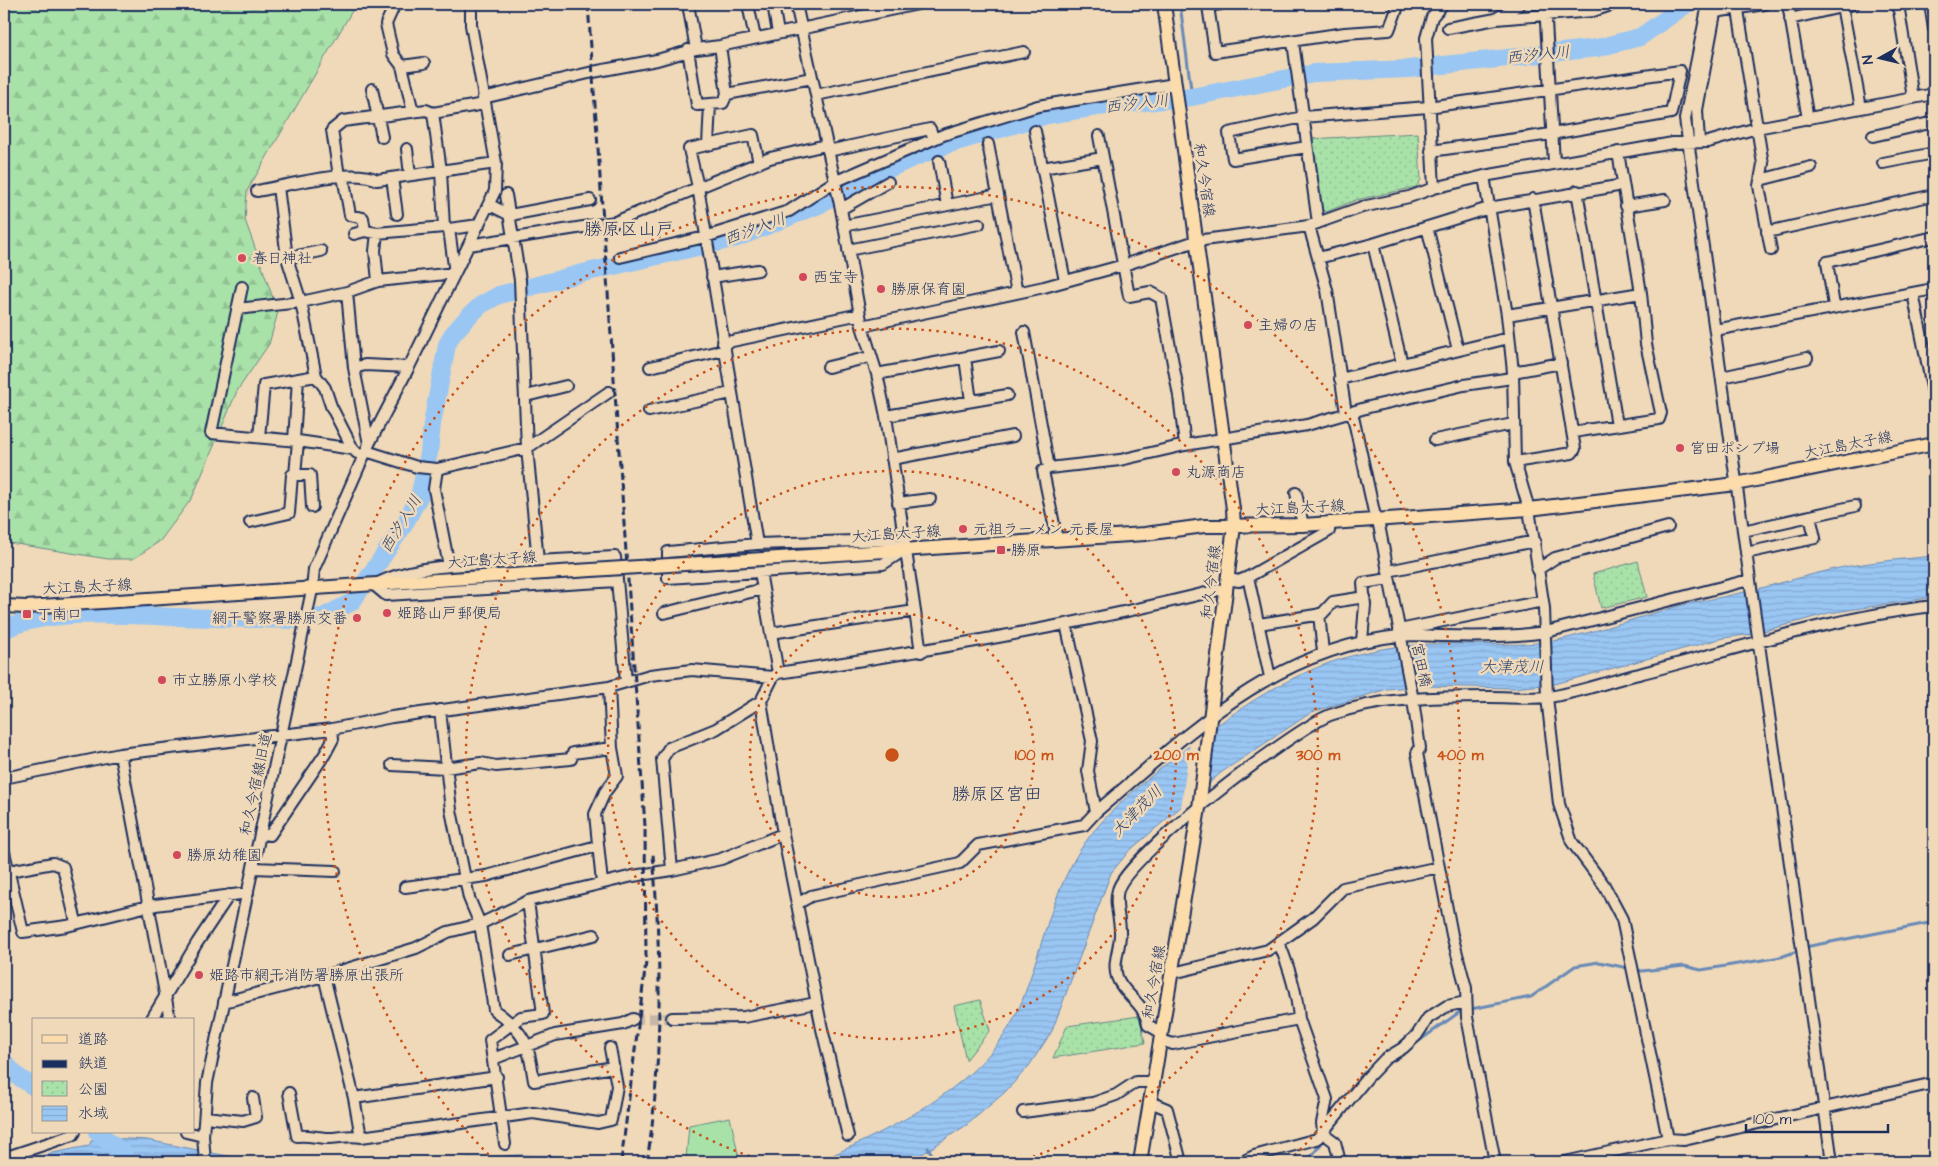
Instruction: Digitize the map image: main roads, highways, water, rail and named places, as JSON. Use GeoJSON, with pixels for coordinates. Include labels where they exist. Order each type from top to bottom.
{"type":"FeatureCollection","features":[{"type":"Feature","properties":{"kind":"main road","name":"和久今宿線"},"geometry":{"type":"LineString","coordinates":[[1140,1162],[1199,808],[1234,526],[1224,440],[1164,4]]}},
{"type":"Feature","properties":{"kind":"main road","name":"大江島太子線"},"geometry":{"type":"LineString","coordinates":[[4,606],[26,607],[312,590],[429,580],[1145,534],[1204,526],[1303,525],[1529,510],[1736,484],[1934,444]]}},
{"type":"Feature","properties":{"kind":"water","name":"大津茂川"},"geometry":{"type":"Polygon","coordinates":[[[1934,556],[1934,597],[1829,613],[1753,634],[1723,638],[1555,684],[1513,688],[1422,686],[1387,689],[1312,712],[1222,772],[1129,851],[1111,873],[1052,1031],[1029,1066],[1004,1093],[968,1124],[910,1162],[817,1162],[907,1118],[936,1100],[963,1079],[987,1056],[1007,1030],[1022,1001],[1059,892],[1079,851],[1093,832],[1121,802],[1202,736],[1258,698],[1286,682],[1316,668],[1348,657],[1381,649],[1436,644],[1530,644],[1549,642],[1595,631],[1679,606],[1839,568],[1934,556]]]}},
{"type":"Feature","properties":{"kind":"water"},"geometry":{"type":"Polygon","coordinates":[[[110,1138],[147,1140],[258,1162],[23,1162],[52,1153],[89,1146],[91,1141],[110,1138]]]}},
{"type":"Feature","properties":{"kind":"water"},"geometry":{"type":"Polygon","coordinates":[[[517,1155],[555,1156],[591,1162],[443,1162],[517,1155]]]}},
{"type":"Feature","properties":{"kind":"waterway"},"geometry":{"type":"LineString","coordinates":[[1180,4],[1192,97]]}},
{"type":"Feature","properties":{"kind":"waterway","name":"西汐入川"},"geometry":{"type":"LineString","coordinates":[[4,630],[42,618],[89,614],[292,620],[323,617],[352,602],[404,525],[419,497],[429,453],[432,424],[447,345],[452,335],[466,319],[481,305],[499,295],[583,273],[737,238],[819,205],[846,188],[906,161],[949,144],[1047,115],[1097,107],[1192,97],[1314,73],[1408,69],[1597,48],[1640,37],[1687,4]]}},
{"type":"Feature","properties":{"kind":"waterway"},"geometry":{"type":"LineString","coordinates":[[1412,1046],[1461,1011],[1531,997],[1575,966],[1599,962],[1642,971],[1684,966],[1701,970],[1781,957],[1810,946],[1934,922]]}},
{"type":"Feature","properties":{"kind":"waterway"},"geometry":{"type":"LineString","coordinates":[[4,1062],[17,1076],[32,1086]]}},
{"type":"Feature","properties":{"kind":"waterway"},"geometry":{"type":"LineString","coordinates":[[1307,1162],[1345,1113]]}},
{"type":"Feature","properties":{"kind":"waterway"},"geometry":{"type":"LineString","coordinates":[[100,1134],[124,1153]]}},
{"type":"Feature","properties":{"kind":"waterway"},"geometry":{"type":"LineString","coordinates":[[928,1148],[937,1162]]}},
{"type":"Feature","properties":{"kind":"tunnel"},"geometry":{"type":"LineString","coordinates":[[633,1019],[672,1018]]}},
{"type":"Feature","properties":{"kind":"railway"},"geometry":{"type":"LineString","coordinates":[[588,4],[645,826],[646,962],[621,1162]]}},
{"type":"Feature","properties":{"kind":"railway"},"geometry":{"type":"LineString","coordinates":[[647,1162],[656,1085],[659,1008],[658,931],[653,854]]}},
{"type":"Feature","properties":{"kind":"place","name":"春日神社"},"geometry":{"type":"Point","coordinates":[242,258]}},
{"type":"Feature","properties":{"kind":"place","name":"西宝寺"},"geometry":{"type":"Point","coordinates":[803,277]}},
{"type":"Feature","properties":{"kind":"place","name":"勝原保育園"},"geometry":{"type":"Point","coordinates":[881,289]}},
{"type":"Feature","properties":{"kind":"place","name":"主婦の店"},"geometry":{"type":"Point","coordinates":[1248,325]}},
{"type":"Feature","properties":{"kind":"place","name":"宮田ポンプ場"},"geometry":{"type":"Point","coordinates":[1680,448]}},
{"type":"Feature","properties":{"kind":"place","name":"丸源商店"},"geometry":{"type":"Point","coordinates":[1176,472]}},
{"type":"Feature","properties":{"kind":"place","name":"元祖ラーメン 元長屋"},"geometry":{"type":"Point","coordinates":[963,529]}},
{"type":"Feature","properties":{"kind":"place","name":"勝原"},"geometry":{"type":"Point","coordinates":[1001,550]}},
{"type":"Feature","properties":{"kind":"place","name":"姫路山戸郵便局"},"geometry":{"type":"Point","coordinates":[387,613]}},
{"type":"Feature","properties":{"kind":"place","name":"丁南口"},"geometry":{"type":"Point","coordinates":[27,614]}},
{"type":"Feature","properties":{"kind":"place","name":"網干警察署勝原交番"},"geometry":{"type":"Point","coordinates":[357,618]}},
{"type":"Feature","properties":{"kind":"place","name":"市立勝原小学校"},"geometry":{"type":"Point","coordinates":[162,680]}},
{"type":"Feature","properties":{"kind":"place","name":"勝原幼稚園"},"geometry":{"type":"Point","coordinates":[177,855]}},
{"type":"Feature","properties":{"kind":"place","name":"姫路市網干消防署勝原出張所"},"geometry":{"type":"Point","coordinates":[199,975]}},
{"type":"Feature","properties":{"kind":"district","name":"勝原区山戸"},"geometry":{"type":"Point","coordinates":[629,229]}},
{"type":"Feature","properties":{"kind":"district","name":"勝原区宮田"},"geometry":{"type":"Point","coordinates":[997,794]}}]}
